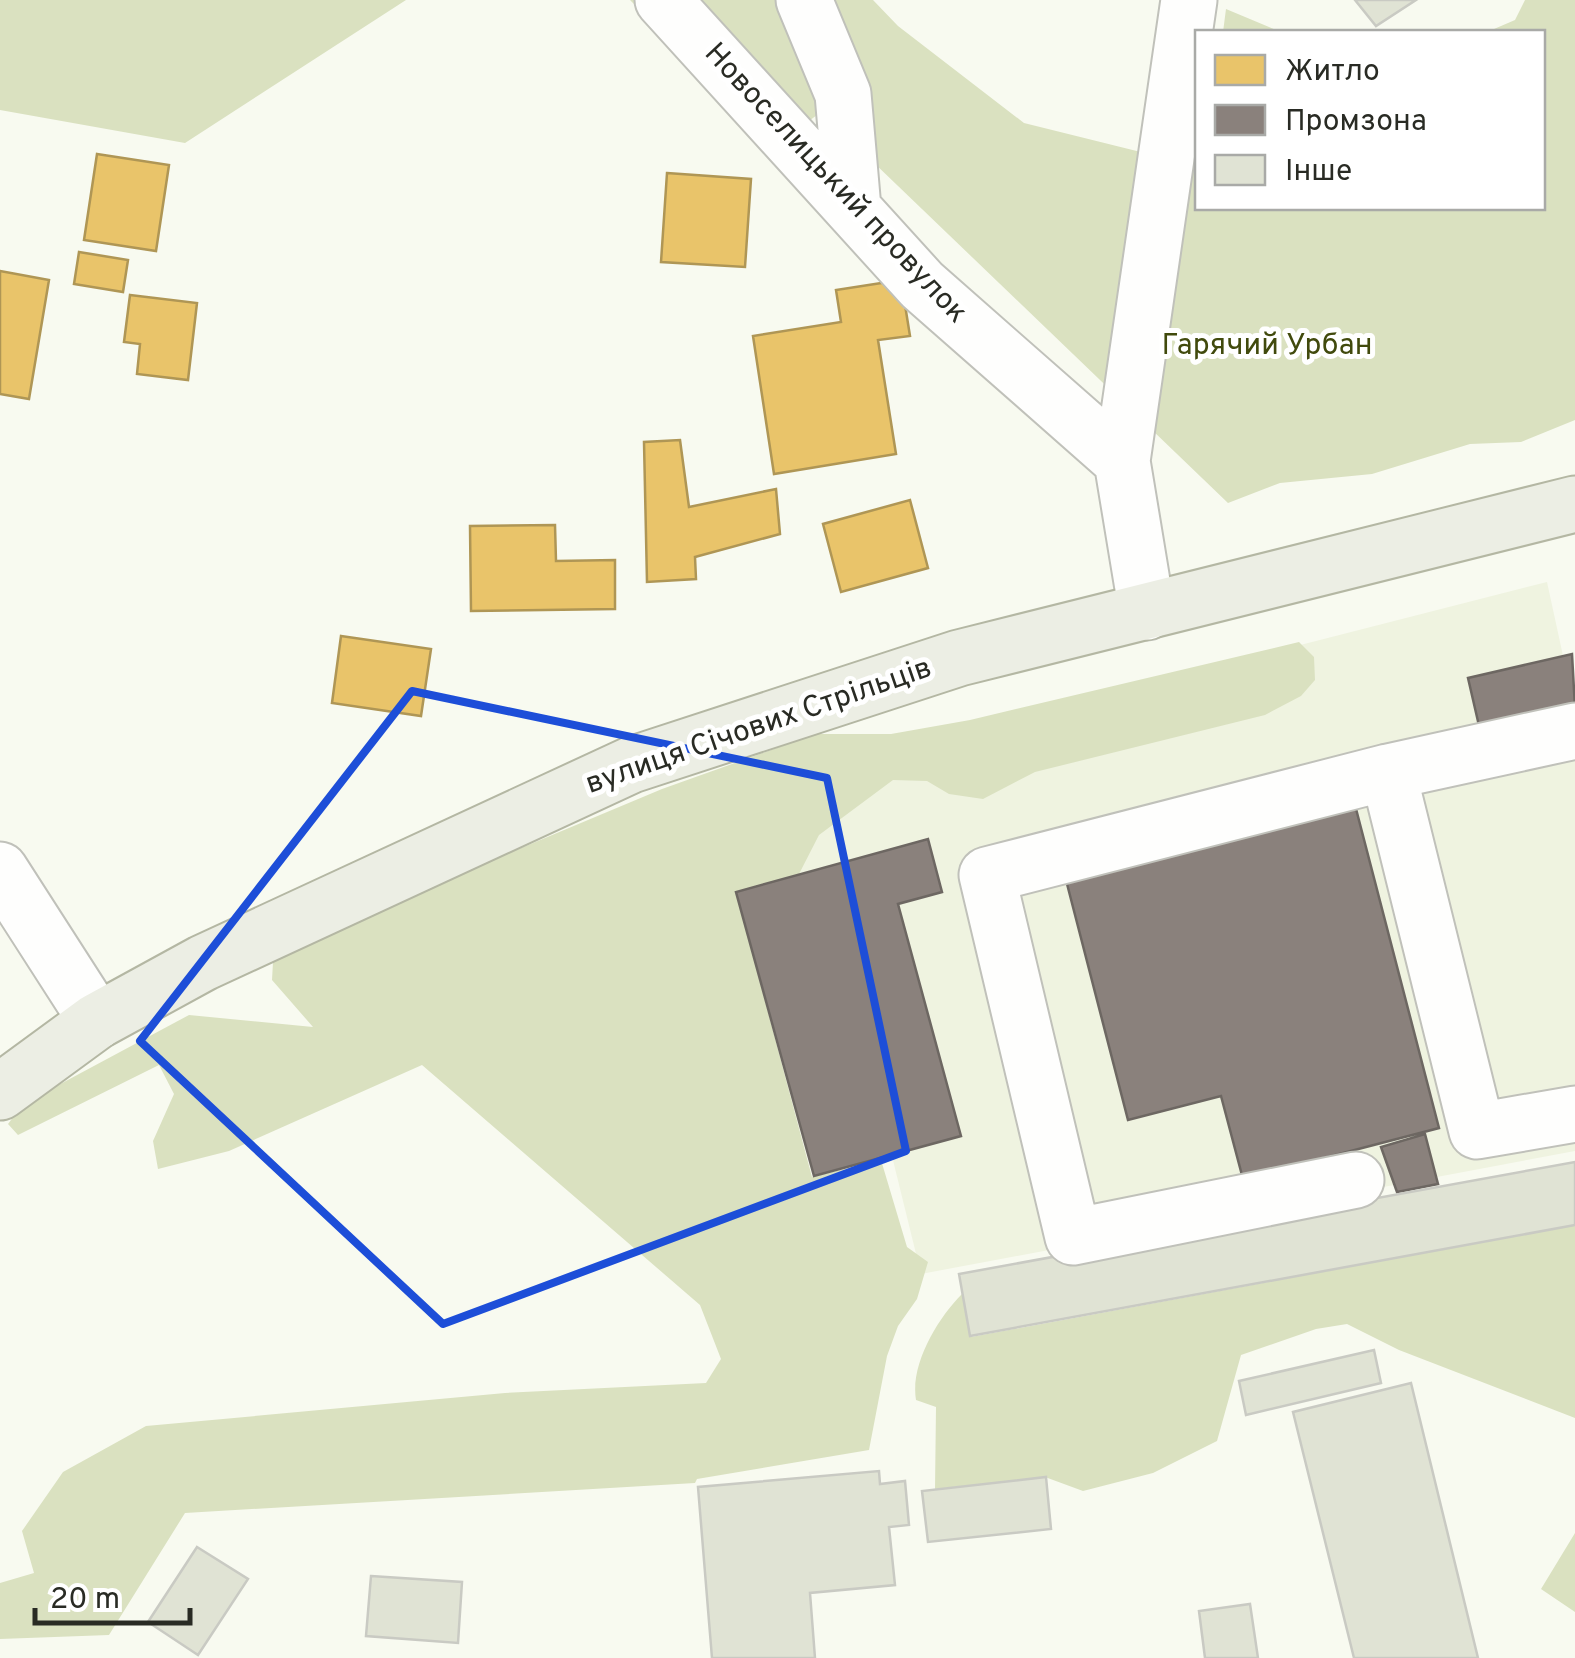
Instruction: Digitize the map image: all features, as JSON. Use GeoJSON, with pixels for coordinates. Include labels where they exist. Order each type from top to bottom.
{"type":"FeatureCollection","features":[{"type":"Feature","properties":{"kind":"main road","name":"вулиця Січових Стрільців"},"geometry":{"type":"LineString","coordinates":[[0,1092],[97,1021],[204,963],[400,869],[632,766],[958,658],[1575,504]]}},
{"type":"Feature","properties":{"kind":"street","name":"Новоселицький провулок"},"geometry":{"type":"LineString","coordinates":[[662,0],[922,285],[1122,461]]}},
{"type":"Feature","properties":{"kind":"street"},"geometry":{"type":"LineString","coordinates":[[804,0],[842,94],[854,209]]}},
{"type":"Feature","properties":{"kind":"street"},"geometry":{"type":"LineString","coordinates":[[1147,612],[1122,461],[1189,0]]}},
{"type":"Feature","properties":{"kind":"street"},"geometry":{"type":"LineString","coordinates":[[1356,1180],[1073,1236],[987,874],[1388,772],[1575,731]]}},
{"type":"Feature","properties":{"kind":"street"},"geometry":{"type":"LineString","coordinates":[[1388,772],[1477,1131],[1575,1114]]}},
{"type":"Feature","properties":{"kind":"street"},"geometry":{"type":"LineString","coordinates":[[3,881],[97,1021]]}},
{"type":"Feature","properties":{"kind":"highlighted area"},"geometry":{"type":"Polygon","coordinates":[[[412,691],[827,778],[906,1151],[443,1324],[140,1041],[412,691]]]}},
{"type":"Feature","properties":{"kind":"shaded area"},"geometry":{"type":"Polygon","coordinates":[[[1547,582],[1575,711],[1575,1151],[921,1274],[889,1144],[811,1165],[720,793],[1547,582]]]}},
{"type":"Feature","properties":{"kind":"green space"},"geometry":{"type":"Polygon","coordinates":[[[0,0],[406,0],[185,143],[0,110],[0,0]]]}},
{"type":"Feature","properties":{"kind":"green space","name":"Гарячий Урбан"},"geometry":{"type":"Polygon","coordinates":[[[630,0],[873,0],[898,26],[1024,123],[1195,166],[1195,210],[1545,210],[1545,30],[1492,30],[1515,20],[1525,0],[1575,0],[1575,420],[1521,442],[1470,444],[1372,474],[1280,483],[1228,503],[821,112],[774,147],[630,0]]]}},
{"type":"Feature","properties":{"kind":"green space"},"geometry":{"type":"Polygon","coordinates":[[[1226,9],[1276,30],[1223,30],[1226,9]]]}},
{"type":"Feature","properties":{"kind":"green space"},"geometry":{"type":"Polygon","coordinates":[[[1299,642],[1314,657],[1315,680],[1301,696],[1265,715],[1035,772],[983,799],[949,794],[927,781],[893,780],[819,835],[799,874],[736,892],[812,1177],[881,1160],[907,1247],[928,1262],[917,1299],[898,1326],[887,1356],[869,1450],[697,1479],[695,1483],[185,1513],[109,1635],[0,1639],[0,1583],[34,1573],[22,1531],[63,1472],[146,1426],[505,1393],[706,1383],[721,1359],[700,1305],[422,1065],[229,1151],[158,1169],[153,1141],[174,1094],[159,1065],[18,1135],[8,1124],[23,1104],[189,1015],[313,1027],[272,980],[273,962],[321,932],[662,789],[816,734],[891,734],[970,720],[1299,642]]]}},
{"type":"Feature","properties":{"kind":"green space"},"geometry":{"type":"Polygon","coordinates":[[[1575,1225],[1575,1418],[1399,1350],[1347,1324],[1316,1329],[1241,1355],[1217,1441],[1153,1473],[1083,1491],[1045,1477],[935,1489],[936,1407],[916,1400],[915,1386],[928,1343],[962,1294],[971,1337],[1575,1225]]]}},
{"type":"Feature","properties":{"kind":"green space"},"geometry":{"type":"Polygon","coordinates":[[[1575,1533],[1575,1612],[1541,1589],[1575,1533]]]}},
{"type":"Feature","properties":{"kind":"building: Житло"},"geometry":{"type":"Polygon","coordinates":[[[97,154],[169,165],[156,251],[84,240],[97,154]]]}},
{"type":"Feature","properties":{"kind":"building: Житло"},"geometry":{"type":"Polygon","coordinates":[[[667,173],[751,179],[745,267],[661,262],[667,173]]]}},
{"type":"Feature","properties":{"kind":"building: Житло"},"geometry":{"type":"Polygon","coordinates":[[[79,252],[128,260],[123,292],[74,284],[79,252]]]}},
{"type":"Feature","properties":{"kind":"building: Житло"},"geometry":{"type":"Polygon","coordinates":[[[0,271],[49,280],[29,399],[0,394],[0,271]]]}},
{"type":"Feature","properties":{"kind":"building: Житло"},"geometry":{"type":"Polygon","coordinates":[[[901,280],[910,336],[878,340],[896,454],[774,474],[753,336],[841,322],[836,290],[901,280]]]}},
{"type":"Feature","properties":{"kind":"building: Житло"},"geometry":{"type":"Polygon","coordinates":[[[130,295],[197,303],[188,380],[137,374],[140,344],[124,342],[130,295]]]}},
{"type":"Feature","properties":{"kind":"building: Житло"},"geometry":{"type":"Polygon","coordinates":[[[680,440],[689,507],[776,489],[780,534],[695,557],[696,579],[647,582],[644,442],[680,440]]]}},
{"type":"Feature","properties":{"kind":"building: Житло"},"geometry":{"type":"Polygon","coordinates":[[[910,500],[928,568],[841,592],[823,524],[910,500]]]}},
{"type":"Feature","properties":{"kind":"building: Житло"},"geometry":{"type":"Polygon","coordinates":[[[555,525],[556,561],[615,560],[615,609],[471,611],[470,526],[555,525]]]}},
{"type":"Feature","properties":{"kind":"building: Житло"},"geometry":{"type":"Polygon","coordinates":[[[341,636],[431,649],[421,716],[332,703],[341,636]]]}},
{"type":"Feature","properties":{"kind":"building: Промзона"},"geometry":{"type":"Polygon","coordinates":[[[1572,654],[1575,708],[1480,730],[1468,678],[1572,654]]]}},
{"type":"Feature","properties":{"kind":"building: Промзона"},"geometry":{"type":"Polygon","coordinates":[[[1355,805],[1439,1128],[1243,1179],[1221,1096],[1128,1120],[1066,880],[1355,805]]]}},
{"type":"Feature","properties":{"kind":"building: Промзона"},"geometry":{"type":"Polygon","coordinates":[[[928,839],[942,892],[898,904],[961,1136],[814,1176],[736,892],[928,839]]]}},
{"type":"Feature","properties":{"kind":"building: Промзона"},"geometry":{"type":"Polygon","coordinates":[[[1425,1134],[1438,1184],[1397,1192],[1381,1147],[1425,1134]]]}},
{"type":"Feature","properties":{"kind":"building: Інше"},"geometry":{"type":"Polygon","coordinates":[[[1355,0],[1416,0],[1376,26],[1355,0]]]}},
{"type":"Feature","properties":{"kind":"building: Інше"},"geometry":{"type":"Polygon","coordinates":[[[1575,1162],[1575,1225],[970,1336],[959,1274],[1575,1162]]]}},
{"type":"Feature","properties":{"kind":"building: Інше"},"geometry":{"type":"Polygon","coordinates":[[[1374,1350],[1381,1383],[1246,1415],[1239,1381],[1374,1350]]]}},
{"type":"Feature","properties":{"kind":"building: Інше"},"geometry":{"type":"Polygon","coordinates":[[[1411,1383],[1478,1658],[1354,1658],[1293,1412],[1411,1383]]]}},
{"type":"Feature","properties":{"kind":"building: Інше"},"geometry":{"type":"Polygon","coordinates":[[[879,1471],[880,1484],[905,1481],[909,1525],[889,1527],[895,1585],[810,1593],[815,1658],[712,1658],[698,1487],[879,1471]]]}},
{"type":"Feature","properties":{"kind":"building: Інше"},"geometry":{"type":"Polygon","coordinates":[[[1046,1477],[1051,1529],[928,1542],[922,1491],[1046,1477]]]}},
{"type":"Feature","properties":{"kind":"building: Інше"},"geometry":{"type":"Polygon","coordinates":[[[197,1547],[248,1579],[198,1655],[148,1622],[197,1547]]]}},
{"type":"Feature","properties":{"kind":"building: Інше"},"geometry":{"type":"Polygon","coordinates":[[[371,1576],[462,1582],[458,1643],[366,1636],[371,1576]]]}},
{"type":"Feature","properties":{"kind":"building: Інше"},"geometry":{"type":"Polygon","coordinates":[[[1250,1604],[1258,1658],[1205,1658],[1199,1611],[1250,1604]]]}}]}
